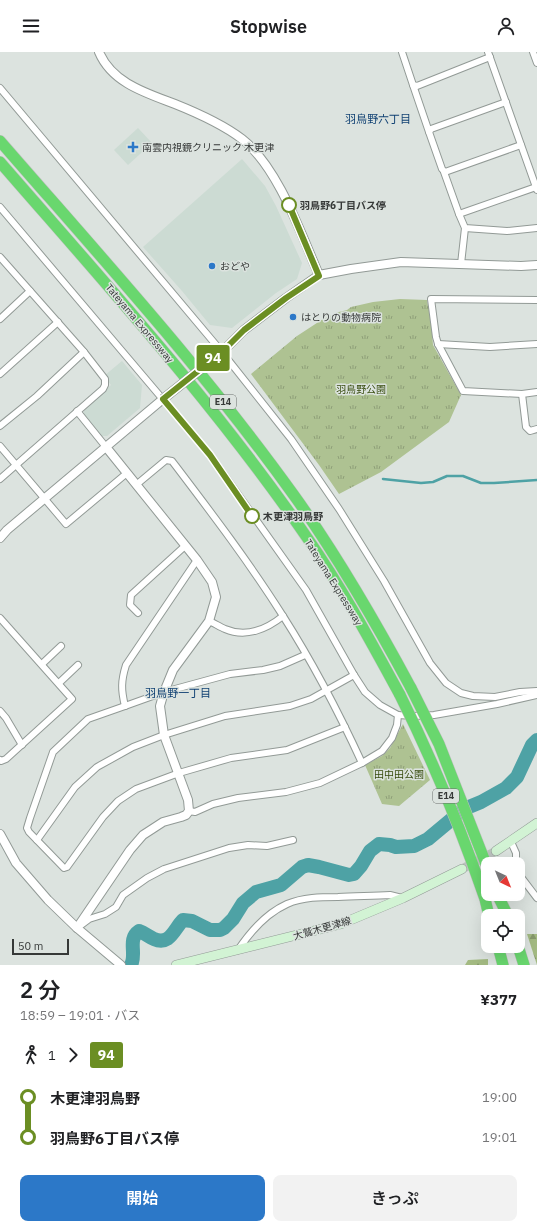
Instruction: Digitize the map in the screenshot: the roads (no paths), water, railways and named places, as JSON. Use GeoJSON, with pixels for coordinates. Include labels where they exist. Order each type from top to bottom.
{"type":"FeatureCollection","features":[{"type":"Feature","properties":{"kind":"highway","name":"Tateyama Expressway"},"geometry":{"type":"LineString","coordinates":[[0,141],[150,314],[222,401],[269,462],[318,530],[355,587],[411,688],[439,744],[484,857]]}},
{"type":"Feature","properties":{"kind":"highway","name":"Tateyama Expressway"},"geometry":{"type":"LineString","coordinates":[[0,162],[146,330],[214,412],[309,540],[344,594],[400,695],[431,760],[469,853],[487,909]]}},
{"type":"Feature","properties":{"kind":"highway"},"geometry":{"type":"LineString","coordinates":[[500,953],[503,965]]}},
{"type":"Feature","properties":{"kind":"highway"},"geometry":{"type":"LineString","coordinates":[[513,953],[516,965]]}},
{"type":"Feature","properties":{"kind":"highway"},"geometry":{"type":"LineString","coordinates":[[520,953],[524,965]]}},
{"type":"Feature","properties":{"kind":"main road"},"geometry":{"type":"LineString","coordinates":[[496,851],[537,823]]}},
{"type":"Feature","properties":{"kind":"main road","name":"大鷲木更津線"},"geometry":{"type":"LineString","coordinates":[[176,965],[341,924],[403,898],[462,870]]}},
{"type":"Feature","properties":{"kind":"street"},"geometry":{"type":"LineString","coordinates":[[99,52],[109,69],[123,80],[133,86],[230,130],[256,152],[269,169],[287,201],[319,276]]}},
{"type":"Feature","properties":{"kind":"street"},"geometry":{"type":"LineString","coordinates":[[402,52],[429,132],[465,228],[461,264]]}},
{"type":"Feature","properties":{"kind":"street"},"geometry":{"type":"LineString","coordinates":[[533,52],[537,64]]}},
{"type":"Feature","properties":{"kind":"street"},"geometry":{"type":"LineString","coordinates":[[413,85],[417,86],[489,54],[536,189],[459,214]]}},
{"type":"Feature","properties":{"kind":"street"},"geometry":{"type":"LineString","coordinates":[[0,88],[222,352],[291,439],[339,509],[384,581],[430,663],[446,683],[461,693],[473,696],[495,697],[520,692],[537,691]]}},
{"type":"Feature","properties":{"kind":"street"},"geometry":{"type":"LineString","coordinates":[[429,132],[431,129],[506,102]]}},
{"type":"Feature","properties":{"kind":"street"},"geometry":{"type":"LineString","coordinates":[[444,172],[521,146]]}},
{"type":"Feature","properties":{"kind":"street"},"geometry":{"type":"LineString","coordinates":[[0,206],[210,455],[306,590],[354,675],[366,692],[380,705],[398,714],[414,716],[434,715],[497,704],[537,695]]}},
{"type":"Feature","properties":{"kind":"street"},"geometry":{"type":"LineString","coordinates":[[465,228],[507,231],[537,228]]}},
{"type":"Feature","properties":{"kind":"street"},"geometry":{"type":"LineString","coordinates":[[0,479],[102,390],[105,385],[105,379],[84,352],[30,291],[1,262]]}},
{"type":"Feature","properties":{"kind":"street"},"geometry":{"type":"LineString","coordinates":[[0,538],[7,530],[163,399],[222,352],[244,330],[286,298],[319,276],[356,268],[401,262],[537,265]]}},
{"type":"Feature","properties":{"kind":"street"},"geometry":{"type":"LineString","coordinates":[[0,319],[30,291]]}},
{"type":"Feature","properties":{"kind":"street"},"geometry":{"type":"LineString","coordinates":[[537,300],[431,299],[438,344],[464,390],[522,394],[537,392]]}},
{"type":"Feature","properties":{"kind":"street"},"geometry":{"type":"LineString","coordinates":[[0,374],[58,322]]}},
{"type":"Feature","properties":{"kind":"street"},"geometry":{"type":"LineString","coordinates":[[438,344],[490,347],[537,344]]}},
{"type":"Feature","properties":{"kind":"street"},"geometry":{"type":"LineString","coordinates":[[0,426],[37,396],[84,352]]}},
{"type":"Feature","properties":{"kind":"street"},"geometry":{"type":"LineString","coordinates":[[522,394],[526,427],[530,431],[537,429]]}},
{"type":"Feature","properties":{"kind":"street"},"geometry":{"type":"LineString","coordinates":[[77,411],[197,560],[212,582],[216,597],[209,621],[172,670],[160,706],[164,735],[188,800],[189,811]]}},
{"type":"Feature","properties":{"kind":"street"},"geometry":{"type":"LineString","coordinates":[[0,446],[66,524],[127,473]]}},
{"type":"Feature","properties":{"kind":"street"},"geometry":{"type":"LineString","coordinates":[[136,485],[166,460],[172,461],[230,537],[283,616],[326,691],[362,763]]}},
{"type":"Feature","properties":{"kind":"street"},"geometry":{"type":"LineString","coordinates":[[138,613],[130,605],[131,595],[185,546]]}},
{"type":"Feature","properties":{"kind":"street"},"geometry":{"type":"LineString","coordinates":[[125,706],[121,693],[122,679],[126,665],[197,560]]}},
{"type":"Feature","properties":{"kind":"street"},"geometry":{"type":"LineString","coordinates":[[209,621],[226,630],[239,632],[257,631],[272,625],[283,616]]}},
{"type":"Feature","properties":{"kind":"street"},"geometry":{"type":"LineString","coordinates":[[0,618],[72,699],[6,759],[0,760]]}},
{"type":"Feature","properties":{"kind":"street"},"geometry":{"type":"LineString","coordinates":[[42,664],[61,646]]}},
{"type":"Feature","properties":{"kind":"street"},"geometry":{"type":"LineString","coordinates":[[306,655],[280,666],[263,670],[230,674],[164,692],[88,719],[53,752],[27,828],[29,832],[64,868],[68,867],[103,817],[118,801],[136,789],[179,773],[231,758],[286,750],[345,727]]}},
{"type":"Feature","properties":{"kind":"street"},"geometry":{"type":"LineString","coordinates":[[59,683],[78,665]]}},
{"type":"Feature","properties":{"kind":"street"},"geometry":{"type":"LineString","coordinates":[[37,840],[75,787],[97,767],[132,747],[164,735],[225,716],[290,706],[311,699],[354,675]]}},
{"type":"Feature","properties":{"kind":"street"},"geometry":{"type":"LineString","coordinates":[[0,711],[22,744]]}},
{"type":"Feature","properties":{"kind":"street"},"geometry":{"type":"LineString","coordinates":[[77,928],[130,850],[143,835],[163,822],[181,817],[189,811],[195,812],[213,804],[238,798],[286,792],[320,783],[362,763],[382,751],[392,738],[397,725],[398,714]]}},
{"type":"Feature","properties":{"kind":"street"},"geometry":{"type":"LineString","coordinates":[[0,834],[16,864],[48,900],[77,928],[121,965]]}},
{"type":"Feature","properties":{"kind":"street"},"geometry":{"type":"LineString","coordinates":[[77,928],[89,919],[105,914],[116,907],[123,895],[147,878],[164,869],[229,848],[248,844],[267,846],[293,840]]}},
{"type":"Feature","properties":{"kind":"street"},"geometry":{"type":"LineString","coordinates":[[510,842],[516,853],[516,857]]}},
{"type":"Feature","properties":{"kind":"street"},"geometry":{"type":"LineString","coordinates":[[525,882],[537,898]]}},
{"type":"Feature","properties":{"kind":"street"},"geometry":{"type":"LineString","coordinates":[[238,950],[244,940],[272,914],[287,904],[298,900],[315,897],[390,896],[403,898]]}},
{"type":"Feature","properties":{"kind":"waterway"},"geometry":{"type":"LineString","coordinates":[[383,479],[421,483],[433,482],[447,476],[463,476],[481,483],[537,480]]}},
{"type":"Feature","properties":{"kind":"waterway"},"geometry":{"type":"LineString","coordinates":[[131,965],[133,961],[133,942],[135,934],[139,931],[159,941],[164,940],[171,936],[183,920],[192,921],[210,930],[220,930],[233,919],[243,903],[256,892],[281,885],[302,867],[308,865],[349,875],[354,874],[370,851],[379,844],[396,847],[414,846],[428,839],[464,809],[481,802],[506,788],[517,777],[532,745],[537,740]]}},
{"type":"Feature","properties":{"kind":"tunnel"},"geometry":{"type":"LineString","coordinates":[[462,869],[496,851]]}},
{"type":"Feature","properties":{"kind":"place","name":"南雲内視鏡クリニック 木更津"},"geometry":{"type":"Point","coordinates":[133,147]}},
{"type":"Feature","properties":{"kind":"place","name":"羽鳥野6丁目バス停"},"geometry":{"type":"Point","coordinates":[289,205]}},
{"type":"Feature","properties":{"kind":"place","name":"おどや"},"geometry":{"type":"Point","coordinates":[212,266]}},
{"type":"Feature","properties":{"kind":"place","name":"はとりの動物病院"},"geometry":{"type":"Point","coordinates":[293,317]}},
{"type":"Feature","properties":{"kind":"place","name":"木更津羽鳥野"},"geometry":{"type":"Point","coordinates":[252,516]}},
{"type":"Feature","properties":{"kind":"district","name":"羽鳥野六丁目"},"geometry":{"type":"Point","coordinates":[378,119]}},
{"type":"Feature","properties":{"kind":"district","name":"羽鳥野一丁目"},"geometry":{"type":"Point","coordinates":[178,693]}},
{"type":"Feature","properties":{"kind":"park label","name":"羽鳥野公園"},"geometry":{"type":"Point","coordinates":[361,389]}},
{"type":"Feature","properties":{"kind":"park label","name":"田中田公園"},"geometry":{"type":"Point","coordinates":[399,774]}}]}
